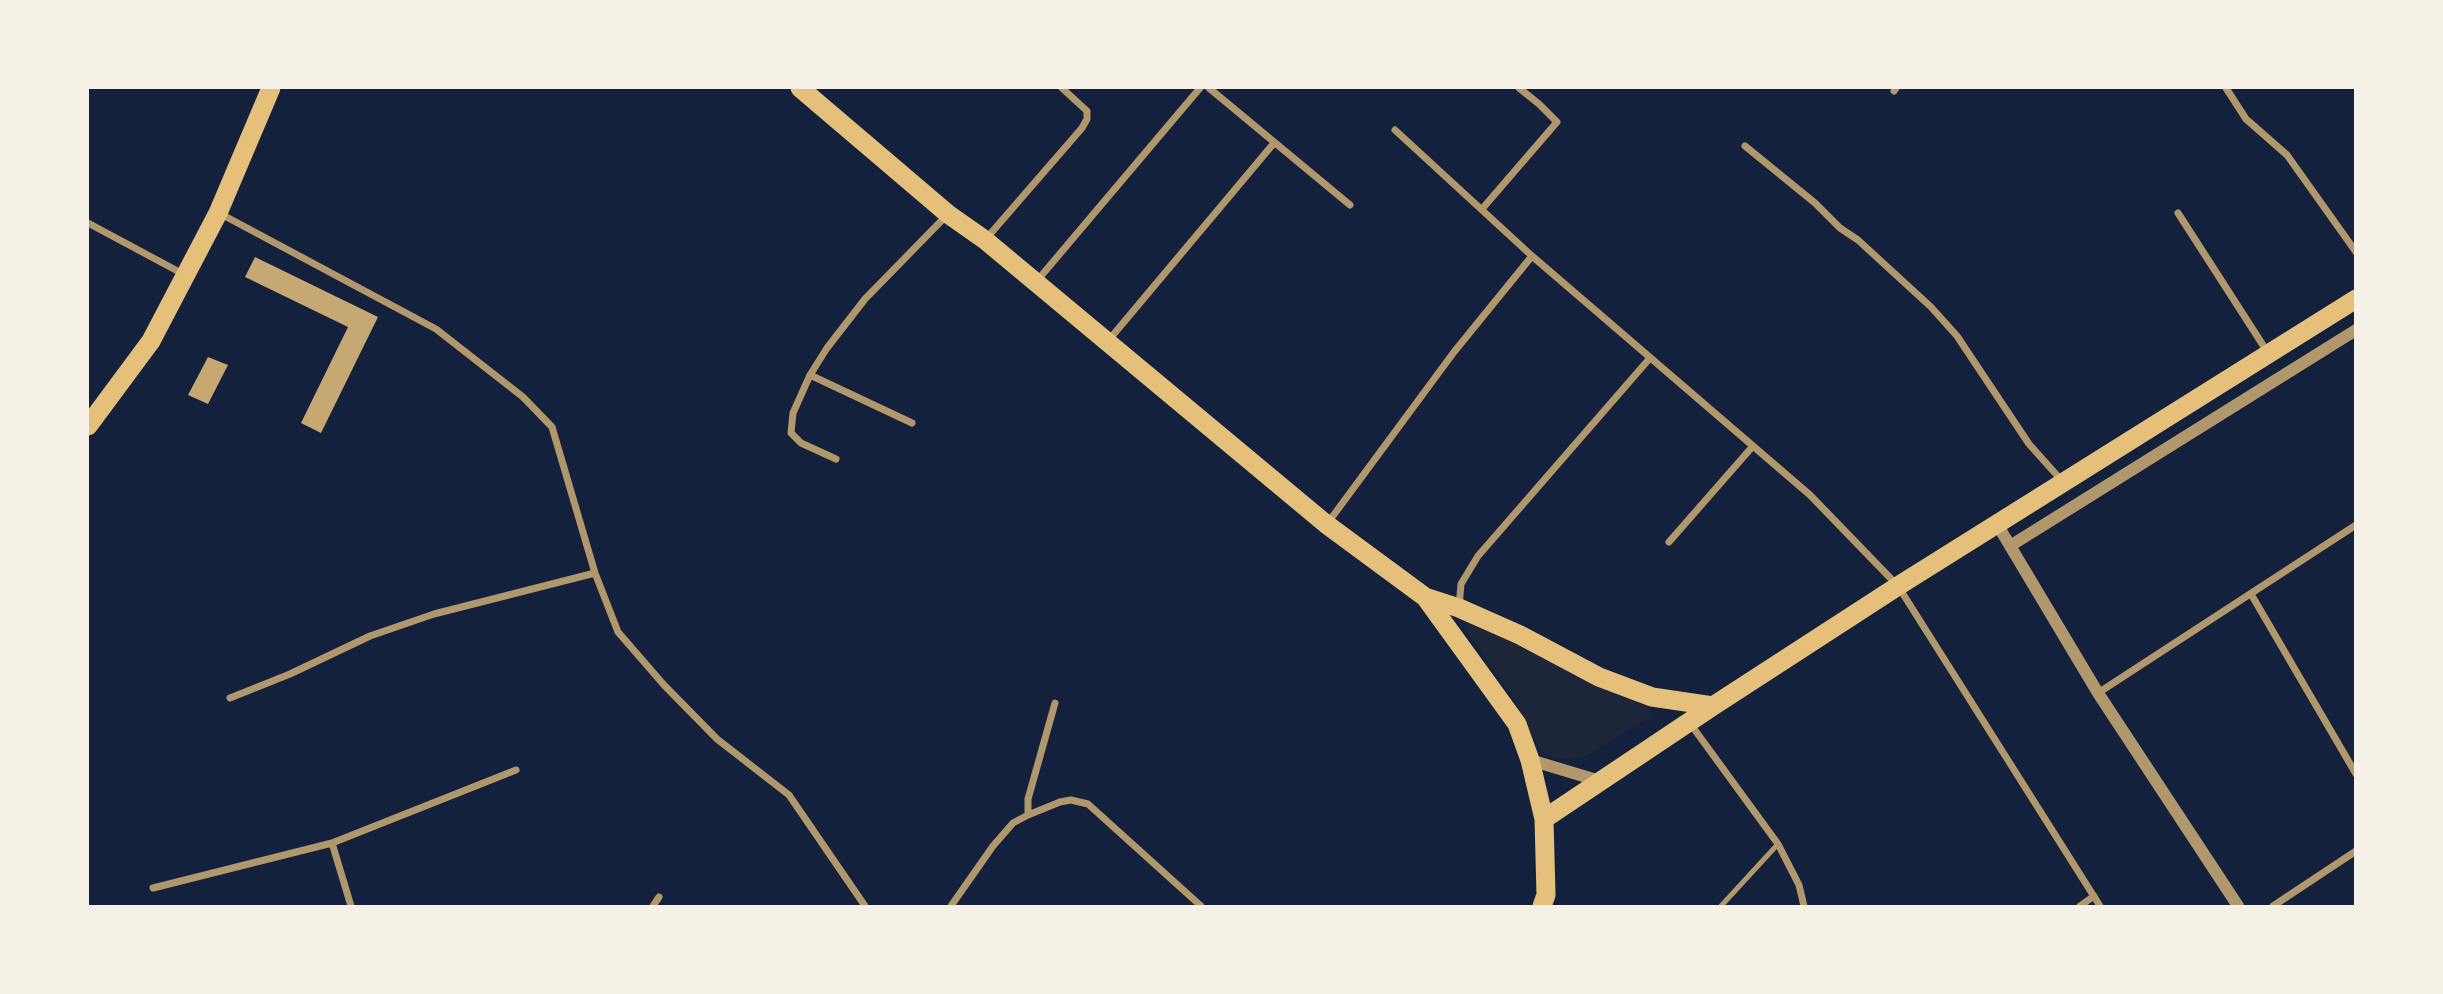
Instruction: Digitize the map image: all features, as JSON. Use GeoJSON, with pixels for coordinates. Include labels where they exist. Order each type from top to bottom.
{"type":"FeatureCollection","features":[{"type":"Feature","properties":{"kind":"highway"},"geometry":{"type":"LineString","coordinates":[[88,426],[151,341],[218,213],[271,88]]}},
{"type":"Feature","properties":{"kind":"highway"},"geometry":{"type":"LineString","coordinates":[[800,88],[948,214],[985,240],[1326,524],[1425,597],[1517,724],[1530,760],[1544,819],[1546,895],[1542,906]]}},
{"type":"Feature","properties":{"kind":"highway"},"geometry":{"type":"LineString","coordinates":[[1544,819],[1898,586],[2356,299]]}},
{"type":"Feature","properties":{"kind":"highway"},"geometry":{"type":"LineString","coordinates":[[1425,597],[1459,608],[1520,635],[1599,677],[1652,697],[1713,706]]}},
{"type":"Feature","properties":{"kind":"street"},"geometry":{"type":"LineString","coordinates":[[985,240],[1087,119],[1087,111],[1062,88]]}},
{"type":"Feature","properties":{"kind":"street"},"geometry":{"type":"LineString","coordinates":[[1035,282],[1200,88]]}},
{"type":"Feature","properties":{"kind":"street"},"geometry":{"type":"LineString","coordinates":[[1209,88],[1350,205]]}},
{"type":"Feature","properties":{"kind":"street"},"geometry":{"type":"LineString","coordinates":[[1482,209],[1556,122],[1519,88]]}},
{"type":"Feature","properties":{"kind":"street"},"geometry":{"type":"LineString","coordinates":[[2226,88],[2246,119],[2287,155],[2356,252]]}},
{"type":"Feature","properties":{"kind":"street"},"geometry":{"type":"LineString","coordinates":[[1395,130],[1532,256],[1810,495],[1898,586],[2101,906]]}},
{"type":"Feature","properties":{"kind":"street"},"geometry":{"type":"LineString","coordinates":[[1106,342],[1273,143]]}},
{"type":"Feature","properties":{"kind":"street"},"geometry":{"type":"LineString","coordinates":[[1745,146],[1815,203],[1840,228],[1858,240],[1931,307],[1957,336],[2029,444],[2063,482]]}},
{"type":"Feature","properties":{"kind":"street"},"geometry":{"type":"LineString","coordinates":[[218,213],[436,329],[523,397],[552,427],[595,573],[618,632],[717,740],[789,795],[865,906]]}},
{"type":"Feature","properties":{"kind":"street"},"geometry":{"type":"LineString","coordinates":[[2178,213],[2268,354]]}},
{"type":"Feature","properties":{"kind":"street"},"geometry":{"type":"LineString","coordinates":[[836,459],[800,443],[791,433],[793,413],[827,348],[858,307],[948,214]]}},
{"type":"Feature","properties":{"kind":"street"},"geometry":{"type":"LineString","coordinates":[[88,223],[185,275]]}},
{"type":"Feature","properties":{"kind":"street"},"geometry":{"type":"LineString","coordinates":[[1326,524],[1454,352],[1532,256]]}},
{"type":"Feature","properties":{"kind":"street"},"geometry":{"type":"LineString","coordinates":[[2010,547],[2356,330]]}},
{"type":"Feature","properties":{"kind":"street"},"geometry":{"type":"LineString","coordinates":[[1459,608],[1461,584],[1478,556],[1650,358]]}},
{"type":"Feature","properties":{"kind":"street"},"geometry":{"type":"LineString","coordinates":[[810,376],[912,423]]}},
{"type":"Feature","properties":{"kind":"street"},"geometry":{"type":"LineString","coordinates":[[1669,542],[1753,446]]}},
{"type":"Feature","properties":{"kind":"street"},"geometry":{"type":"LineString","coordinates":[[1997,524],[2098,693],[2238,906]]}},
{"type":"Feature","properties":{"kind":"street"},"geometry":{"type":"LineString","coordinates":[[2098,693],[2356,525]]}},
{"type":"Feature","properties":{"kind":"street"},"geometry":{"type":"LineString","coordinates":[[230,698],[290,674],[370,636],[434,614],[595,573]]}},
{"type":"Feature","properties":{"kind":"street"},"geometry":{"type":"LineString","coordinates":[[2251,594],[2356,774]]}},
{"type":"Feature","properties":{"kind":"street"},"geometry":{"type":"LineString","coordinates":[[1028,815],[1028,799],[1055,704]]}},
{"type":"Feature","properties":{"kind":"street"},"geometry":{"type":"LineString","coordinates":[[1688,722],[1777,844],[1799,886],[1804,906]]}},
{"type":"Feature","properties":{"kind":"street"},"geometry":{"type":"LineString","coordinates":[[1530,760],[1600,781]]}},
{"type":"Feature","properties":{"kind":"street"},"geometry":{"type":"LineString","coordinates":[[153,888],[332,843],[516,769]]}},
{"type":"Feature","properties":{"kind":"street"},"geometry":{"type":"LineString","coordinates":[[951,906],[1004,832],[1028,815],[1071,800],[1088,804],[1201,906]]}},
{"type":"Feature","properties":{"kind":"street"},"geometry":{"type":"LineString","coordinates":[[332,843],[351,906]]}},
{"type":"Feature","properties":{"kind":"street"},"geometry":{"type":"LineString","coordinates":[[2273,906],[2356,851]]}},
{"type":"Feature","properties":{"kind":"street"},"geometry":{"type":"LineString","coordinates":[[2080,906],[2094,896]]}},
{"type":"Feature","properties":{"kind":"street"},"geometry":{"type":"LineString","coordinates":[[653,906],[659,897]]}},
{"type":"Feature","properties":{"kind":"lane"},"geometry":{"type":"LineString","coordinates":[[1721,906],[1777,844]]}},
{"type":"Feature","properties":{"kind":"shaded area"},"geometry":{"type":"Polygon","coordinates":[[[1466,618],[1645,704],[1651,712],[1650,717],[1586,756],[1566,759],[1547,756],[1541,751],[1515,701],[1465,629],[1466,618]]]}},
{"type":"Feature","properties":{"kind":"building"},"geometry":{"type":"Polygon","coordinates":[[[255,257],[378,317],[321,433],[301,423],[348,327],[245,277],[255,257]]]}},
{"type":"Feature","properties":{"kind":"building"},"geometry":{"type":"Polygon","coordinates":[[[208,357],[228,365],[208,404],[188,395],[208,357]]]}}]}
